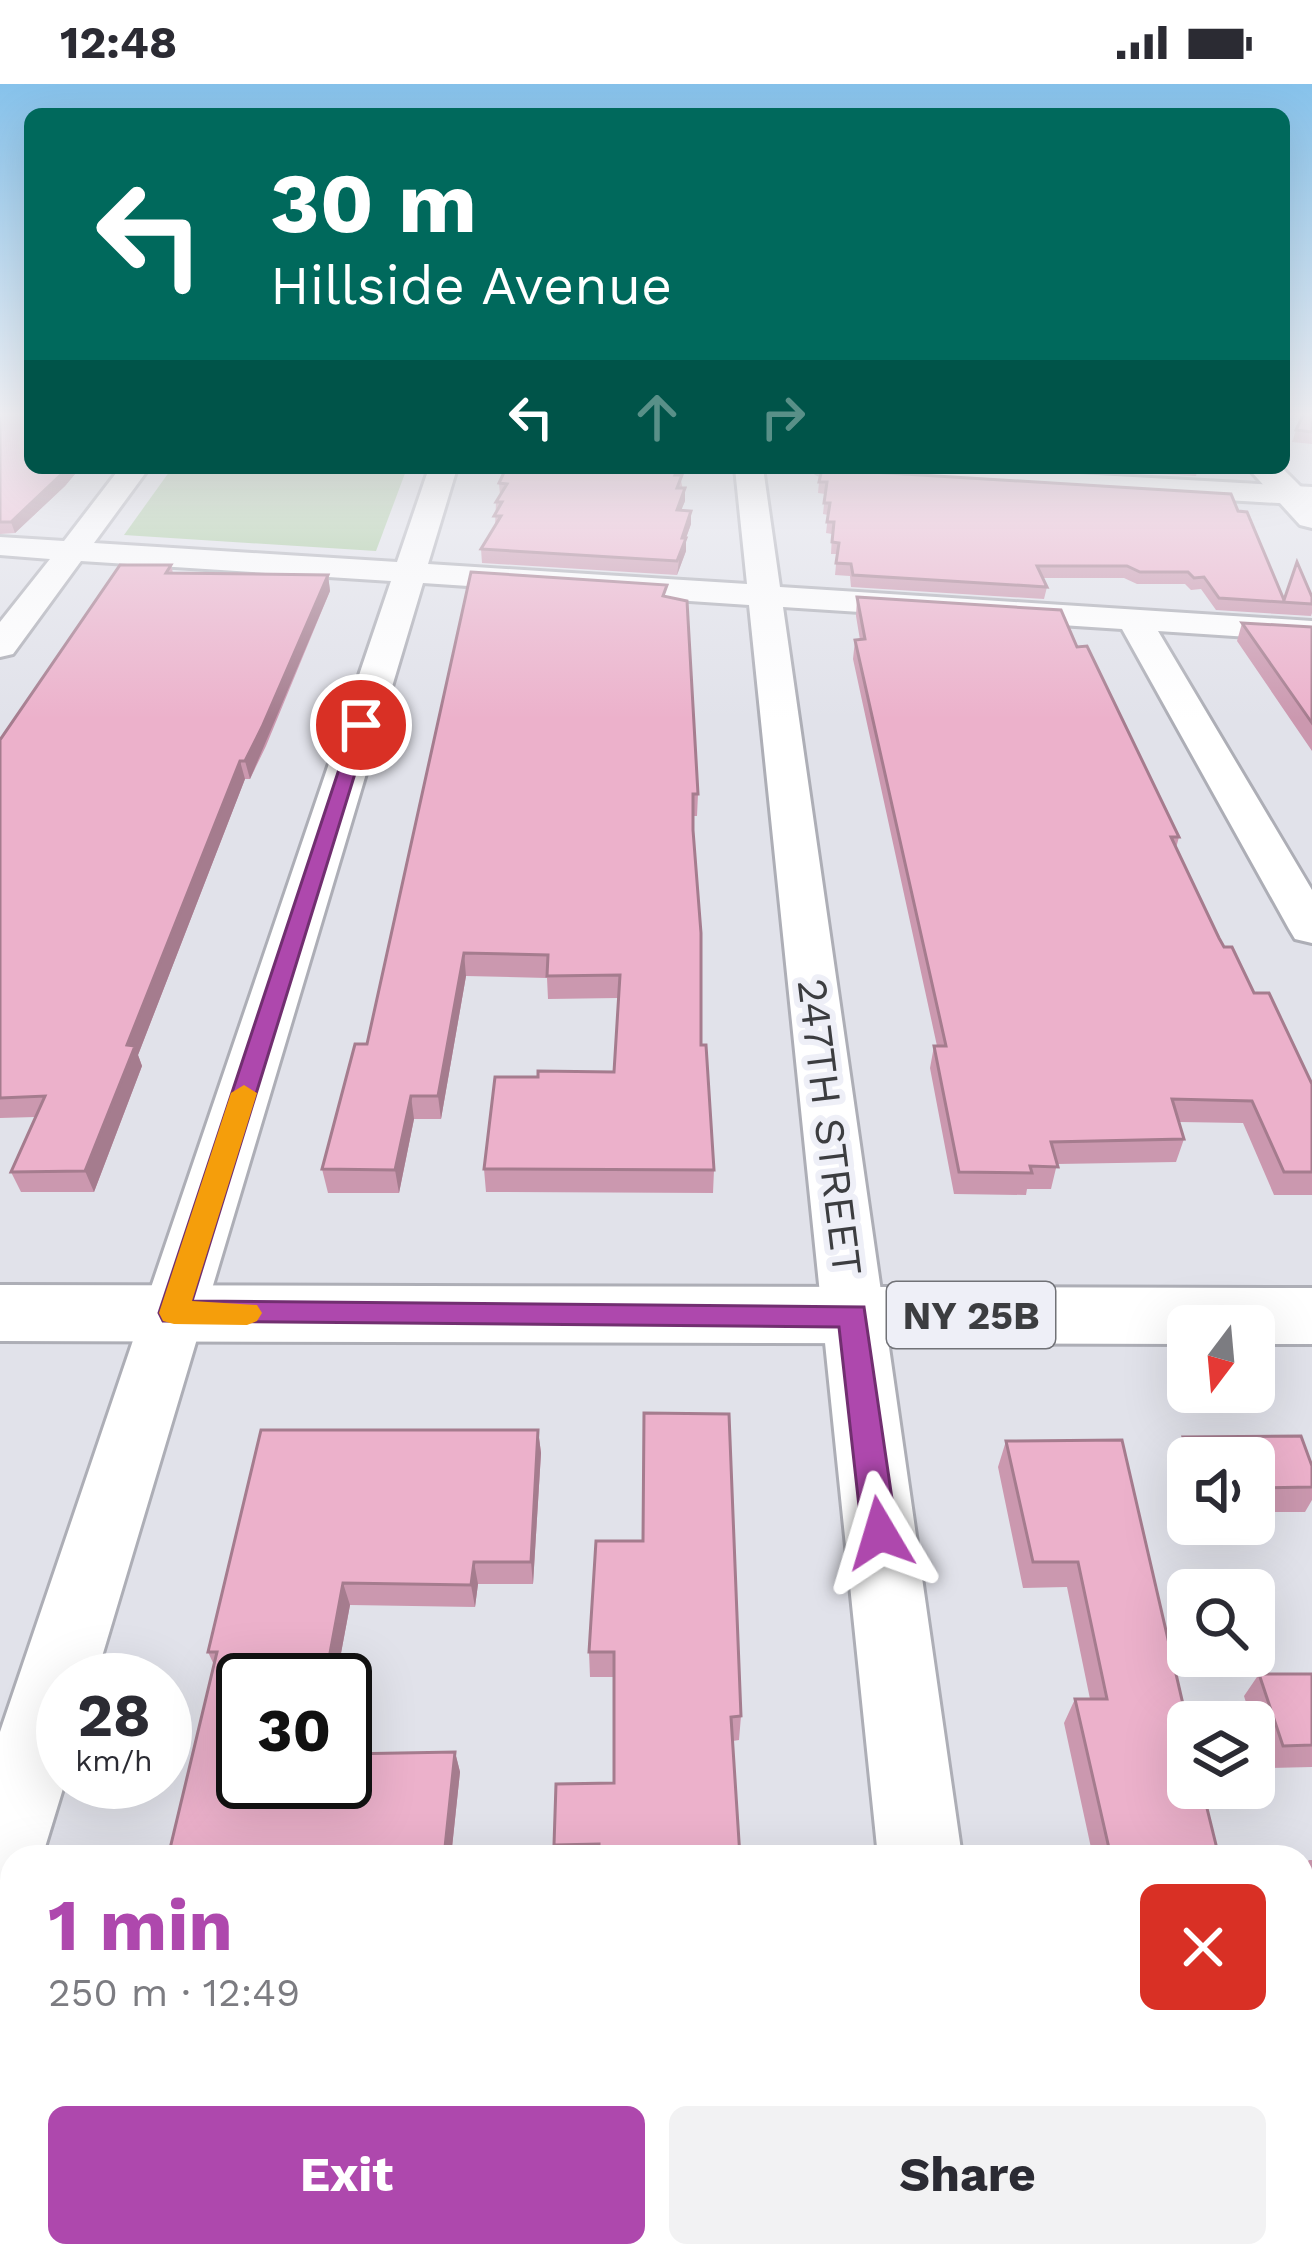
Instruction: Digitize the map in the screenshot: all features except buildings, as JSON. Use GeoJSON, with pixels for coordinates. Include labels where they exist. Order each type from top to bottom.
{"type":"FeatureCollection","features":[{"type":"Feature","properties":{"kind":"main road","name":"NY 25B"},"geometry":{"type":"LineString","coordinates":[[0,1312],[1312,1316]]}},
{"type":"Feature","properties":{"kind":"street"},"geometry":{"type":"LineString","coordinates":[[0,646],[99,515]]}},
{"type":"Feature","properties":{"kind":"street"},"geometry":{"type":"LineString","coordinates":[[4,1845],[428,515]]}},
{"type":"Feature","properties":{"kind":"street","name":"247TH STREET"},"geometry":{"type":"LineString","coordinates":[[755,515],[919,1845]]}},
{"type":"Feature","properties":{"kind":"street"},"geometry":{"type":"LineString","coordinates":[[0,546],[1312,631]]}},
{"type":"Feature","properties":{"kind":"street"},"geometry":{"type":"LineString","coordinates":[[1132,616],[1312,929]]}},
{"type":"Feature","properties":{"kind":"green space"},"geometry":{"type":"Polygon","coordinates":[[[138,515],[390,515],[376,551],[124,535],[138,515]]]}},
{"type":"Feature","properties":{"kind":"slow traffic"},"geometry":{"type":"LineString","coordinates":[[244,1093],[174,1313],[247,1313]]}},
{"type":"Feature","properties":{"kind":"route"},"geometry":{"type":"LineString","coordinates":[[361,725],[174,1313],[853,1315],[880,1533]]}}]}
